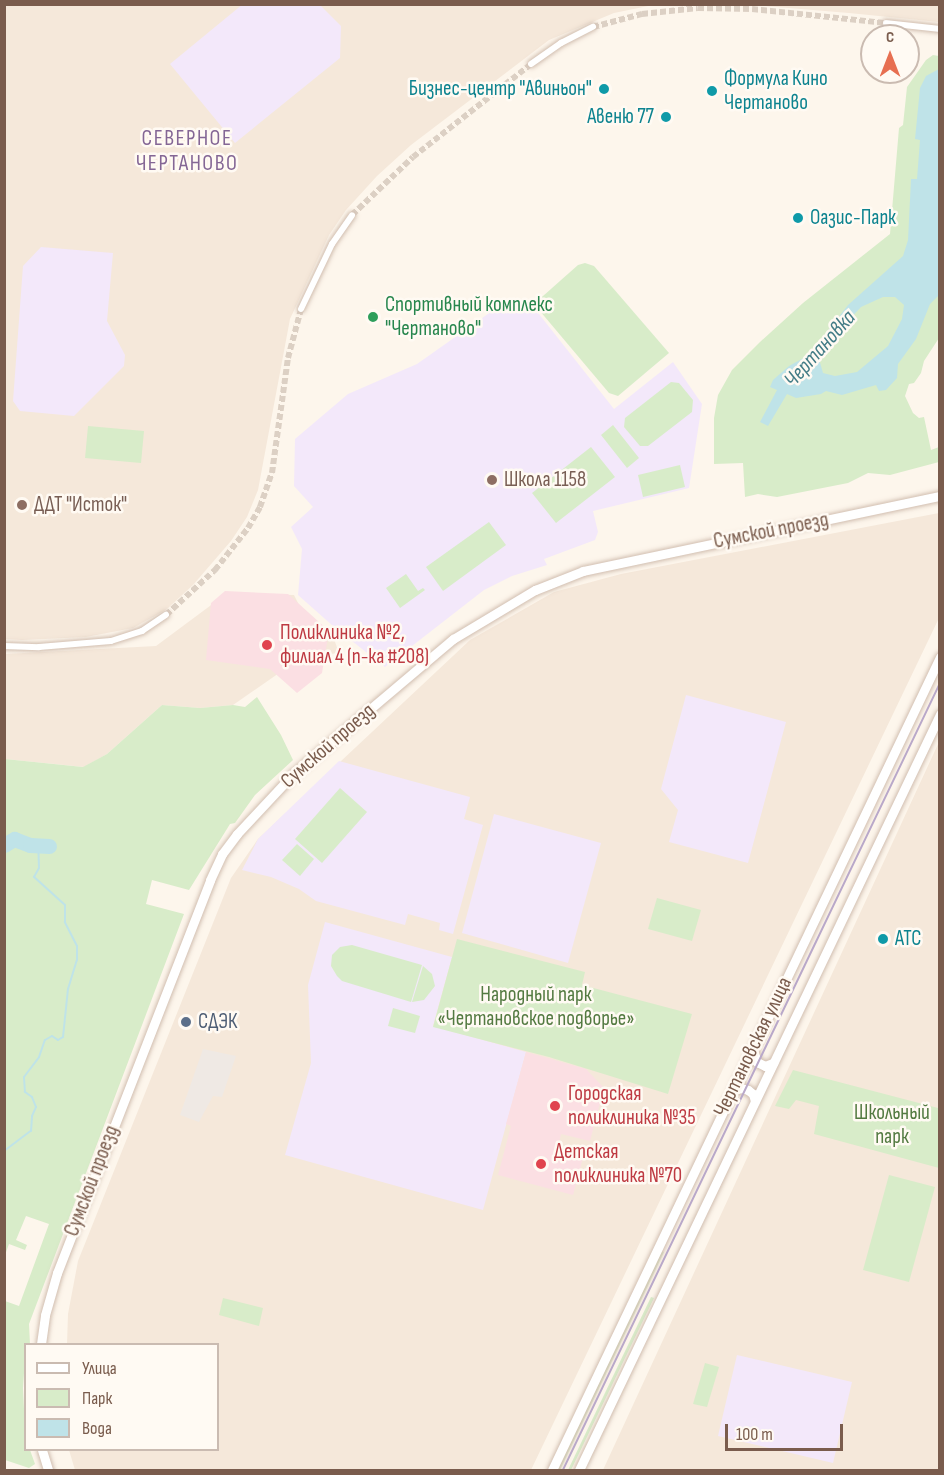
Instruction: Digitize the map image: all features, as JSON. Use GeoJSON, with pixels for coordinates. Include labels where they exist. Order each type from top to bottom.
{"type":"FeatureCollection","features":[{"type":"Feature","properties":{"kind":"main road","name":"Сумской проезд"},"geometry":{"type":"LineString","coordinates":[[41,1343],[45,1315],[57,1272],[210,880],[222,854],[237,834],[292,776],[453,639],[535,590],[583,571],[939,496]]}},
{"type":"Feature","properties":{"kind":"main road","name":"Чертановская улица"},"geometry":{"type":"LineString","coordinates":[[552,1470],[939,657]]}},
{"type":"Feature","properties":{"kind":"main road","name":"Чертановская улица"},"geometry":{"type":"LineString","coordinates":[[579,1470],[939,714]]}},
{"type":"Feature","properties":{"kind":"main road"},"geometry":{"type":"LineString","coordinates":[[753,1048],[757,1062],[765,1066],[773,1063]]}},
{"type":"Feature","properties":{"kind":"main road"},"geometry":{"type":"LineString","coordinates":[[734,1090],[744,1088],[753,1094],[755,1101]]}},
{"type":"Feature","properties":{"kind":"main road"},"geometry":{"type":"LineString","coordinates":[[43,1451],[48,1470]]}},
{"type":"Feature","properties":{"kind":"street"},"geometry":{"type":"LineString","coordinates":[[886,23],[939,29]]}},
{"type":"Feature","properties":{"kind":"street"},"geometry":{"type":"LineString","coordinates":[[531,64],[561,43],[593,27]]}},
{"type":"Feature","properties":{"kind":"street"},"geometry":{"type":"LineString","coordinates":[[301,309],[332,244],[352,215]]}},
{"type":"Feature","properties":{"kind":"street"},"geometry":{"type":"LineString","coordinates":[[4,646],[39,647],[111,641],[142,631],[166,615]]}},
{"type":"Feature","properties":{"kind":"shaded area"},"geometry":{"type":"Polygon","coordinates":[[[243,4],[320,5],[341,26],[340,58],[235,143],[170,64],[243,4]]]}},
{"type":"Feature","properties":{"kind":"shaded area"},"geometry":{"type":"Polygon","coordinates":[[[5,5],[653,5],[614,13],[549,40],[411,145],[377,176],[346,210],[329,235],[290,319],[258,490],[247,517],[231,541],[193,585],[167,609],[133,628],[86,637],[22,640],[4,639],[5,5]]]}},
{"type":"Feature","properties":{"kind":"shaded area"},"geometry":{"type":"Polygon","coordinates":[[[752,5],[939,5],[939,22],[849,13],[752,5]]]}},
{"type":"Feature","properties":{"kind":"shaded area"},"geometry":{"type":"Polygon","coordinates":[[[41,247],[113,253],[107,321],[125,355],[124,366],[74,416],[20,411],[13,401],[23,266],[41,247]]]}},
{"type":"Feature","properties":{"kind":"shaded area","name":"Школа 1158"},"geometry":{"type":"Polygon","coordinates":[[[502,304],[535,309],[614,409],[673,362],[702,404],[689,488],[593,511],[598,532],[595,540],[544,559],[547,565],[512,576],[484,590],[385,667],[298,595],[302,549],[291,527],[313,507],[294,486],[295,439],[348,394],[417,364],[502,304]]]}},
{"type":"Feature","properties":{"kind":"shaded area"},"geometry":{"type":"Polygon","coordinates":[[[939,513],[939,618],[531,1470],[75,1470],[69,1451],[219,1451],[219,1343],[67,1343],[68,1314],[78,1261],[231,878],[258,839],[470,640],[554,592],[621,574],[939,513]]]}},
{"type":"Feature","properties":{"kind":"shaded area","name":"Поликлиника №2, филиал 4 (п-ка #208)"},"geometry":{"type":"Polygon","coordinates":[[[225,591],[288,594],[329,631],[322,673],[297,693],[270,669],[206,660],[211,603],[225,591]]]}},
{"type":"Feature","properties":{"kind":"shaded area"},"geometry":{"type":"Polygon","coordinates":[[[226,594],[294,595],[307,621],[330,628],[339,653],[302,657],[233,705],[200,708],[162,705],[107,754],[84,767],[5,759],[5,654],[156,646],[226,594]]]}},
{"type":"Feature","properties":{"kind":"shaded area"},"geometry":{"type":"Polygon","coordinates":[[[686,695],[786,722],[748,863],[669,842],[678,810],[661,789],[686,695]]]}},
{"type":"Feature","properties":{"kind":"shaded area"},"geometry":{"type":"Polygon","coordinates":[[[939,742],[939,1470],[603,1470],[939,742]]]}},
{"type":"Feature","properties":{"kind":"shaded area"},"geometry":{"type":"Polygon","coordinates":[[[339,761],[470,797],[464,819],[483,825],[453,934],[439,930],[440,923],[408,914],[405,925],[316,901],[299,889],[271,877],[242,870],[258,839],[339,761]]]}},
{"type":"Feature","properties":{"kind":"shaded area"},"geometry":{"type":"Polygon","coordinates":[[[494,814],[601,843],[568,963],[462,933],[494,814]]]}},
{"type":"Feature","properties":{"kind":"shaded area"},"geometry":{"type":"Polygon","coordinates":[[[325,922],[452,957],[433,1026],[526,1052],[483,1210],[285,1155],[311,1063],[308,985],[325,922]]]}},
{"type":"Feature","properties":{"kind":"shaded area"},"geometry":{"type":"Polygon","coordinates":[[[203,1049],[236,1056],[222,1097],[213,1096],[199,1122],[180,1115],[203,1049]]]}},
{"type":"Feature","properties":{"kind":"shaded area"},"geometry":{"type":"Polygon","coordinates":[[[526,1052],[586,1069],[604,1088],[590,1141],[561,1134],[558,1147],[584,1154],[573,1195],[498,1175],[511,1126],[506,1124],[526,1052]]]}},
{"type":"Feature","properties":{"kind":"shaded area"},"geometry":{"type":"Polygon","coordinates":[[[737,1355],[852,1382],[833,1463],[718,1436],[737,1355]]]}},
{"type":"Feature","properties":{"kind":"green space"},"geometry":{"type":"Polygon","coordinates":[[[933,55],[939,56],[939,338],[924,361],[921,373],[914,383],[909,384],[905,396],[913,413],[919,418],[924,417],[931,450],[939,447],[939,462],[890,475],[868,473],[848,483],[777,497],[758,494],[745,497],[743,463],[714,464],[714,418],[718,395],[732,370],[760,342],[803,303],[890,234],[899,128],[903,125],[907,87],[909,84],[920,84],[920,69],[933,55]]]}},
{"type":"Feature","properties":{"kind":"green space"},"geometry":{"type":"Polygon","coordinates":[[[585,263],[594,266],[669,353],[618,396],[609,393],[534,304],[578,265],[585,263]]]}},
{"type":"Feature","properties":{"kind":"green space"},"geometry":{"type":"Polygon","coordinates":[[[671,382],[679,383],[693,400],[692,412],[648,446],[640,446],[624,427],[625,418],[671,382]]]}},
{"type":"Feature","properties":{"kind":"green space"},"geometry":{"type":"Polygon","coordinates":[[[613,425],[639,458],[627,468],[601,435],[613,425]]]}},
{"type":"Feature","properties":{"kind":"green space"},"geometry":{"type":"Polygon","coordinates":[[[88,426],[144,431],[141,463],[85,458],[88,426]]]}},
{"type":"Feature","properties":{"kind":"green space"},"geometry":{"type":"Polygon","coordinates":[[[591,447],[615,477],[556,523],[532,493],[591,447]]]}},
{"type":"Feature","properties":{"kind":"green space"},"geometry":{"type":"Polygon","coordinates":[[[680,465],[685,487],[643,497],[638,475],[680,465]]]}},
{"type":"Feature","properties":{"kind":"green space"},"geometry":{"type":"Polygon","coordinates":[[[489,522],[506,545],[443,591],[426,567],[489,522]]]}},
{"type":"Feature","properties":{"kind":"green space"},"geometry":{"type":"Polygon","coordinates":[[[406,574],[418,591],[423,588],[425,590],[400,608],[386,588],[406,574]]]}},
{"type":"Feature","properties":{"kind":"green space"},"geometry":{"type":"Polygon","coordinates":[[[257,697],[281,735],[293,760],[255,795],[235,823],[230,824],[189,890],[152,880],[146,904],[184,914],[29,1324],[30,1343],[24,1343],[24,1451],[30,1451],[35,1464],[29,1468],[5,1460],[5,1301],[19,1306],[49,1224],[26,1216],[16,1240],[27,1245],[25,1250],[9,1244],[5,1255],[5,759],[83,767],[107,754],[162,705],[200,708],[233,705],[245,707],[257,697]]]}},
{"type":"Feature","properties":{"kind":"green space"},"geometry":{"type":"Polygon","coordinates":[[[340,788],[367,812],[322,863],[295,839],[340,788]]]}},
{"type":"Feature","properties":{"kind":"green space"},"geometry":{"type":"Polygon","coordinates":[[[297,844],[314,859],[300,876],[282,860],[297,844]]]}},
{"type":"Feature","properties":{"kind":"green space"},"geometry":{"type":"Polygon","coordinates":[[[657,898],[701,910],[692,941],[648,929],[657,898]]]}},
{"type":"Feature","properties":{"kind":"green space","name":"Народный парк «Чертановское подворье»"},"geometry":{"type":"Polygon","coordinates":[[[457,939],[585,972],[582,985],[692,1014],[668,1094],[549,1057],[433,1027],[457,939]]]}},
{"type":"Feature","properties":{"kind":"green space"},"geometry":{"type":"Polygon","coordinates":[[[352,945],[422,965],[411,1002],[342,981],[331,966],[332,955],[340,947],[352,945]]]}},
{"type":"Feature","properties":{"kind":"green space"},"geometry":{"type":"Polygon","coordinates":[[[423,966],[432,974],[435,986],[424,1000],[412,1002],[423,966]]]}},
{"type":"Feature","properties":{"kind":"green space"},"geometry":{"type":"Polygon","coordinates":[[[393,1008],[420,1016],[415,1033],[388,1026],[393,1008]]]}},
{"type":"Feature","properties":{"kind":"green space","name":"Школьный парк"},"geometry":{"type":"Polygon","coordinates":[[[793,1070],[938,1108],[939,1103],[939,1168],[814,1134],[819,1106],[796,1100],[789,1109],[775,1106],[793,1070]]]}},
{"type":"Feature","properties":{"kind":"green space"},"geometry":{"type":"Polygon","coordinates":[[[889,1175],[935,1187],[909,1282],[863,1270],[889,1175]]]}},
{"type":"Feature","properties":{"kind":"green space"},"geometry":{"type":"Polygon","coordinates":[[[661,1251],[664,1252],[558,1470],[661,1251]]]}},
{"type":"Feature","properties":{"kind":"green space"},"geometry":{"type":"Polygon","coordinates":[[[651,1297],[654,1298],[571,1470],[568,1470],[651,1297]]]}},
{"type":"Feature","properties":{"kind":"green space"},"geometry":{"type":"Polygon","coordinates":[[[223,1298],[263,1308],[259,1326],[219,1315],[223,1298]]]}},
{"type":"Feature","properties":{"kind":"green space"},"geometry":{"type":"Polygon","coordinates":[[[705,1363],[719,1367],[707,1407],[693,1404],[705,1363]]]}},
{"type":"Feature","properties":{"kind":"water"},"geometry":{"type":"Polygon","coordinates":[[[939,69],[939,295],[930,304],[916,339],[898,364],[897,378],[886,390],[879,391],[876,385],[842,395],[826,391],[796,398],[787,394],[768,426],[760,422],[777,390],[770,387],[773,380],[789,366],[809,355],[848,305],[903,256],[908,240],[911,179],[917,179],[920,140],[915,139],[920,88],[926,76],[939,69]],[[883,297],[861,307],[832,338],[819,359],[823,373],[835,376],[857,372],[888,346],[902,319],[904,305],[895,297],[883,297]]]}},
{"type":"Feature","properties":{"kind":"waterway","name":"Чертановка"},"geometry":{"type":"LineString","coordinates":[[4,845],[14,839],[30,845],[49,846]]}},
{"type":"Feature","properties":{"kind":"waterway"},"geometry":{"type":"LineString","coordinates":[[4,1151],[31,1131],[32,1116],[36,1107],[32,1097],[25,1092],[24,1077],[39,1057],[45,1040],[52,1036],[58,1040],[63,1037],[68,989],[77,960],[77,946],[65,922],[65,905],[34,877],[39,868],[38,843]]}},
{"type":"Feature","properties":{"kind":"tunnel"},"geometry":{"type":"LineString","coordinates":[[593,27],[642,14],[698,8],[752,9],[886,23]]}},
{"type":"Feature","properties":{"kind":"tunnel"},"geometry":{"type":"LineString","coordinates":[[352,215],[413,157],[531,64]]}},
{"type":"Feature","properties":{"kind":"tunnel"},"geometry":{"type":"LineString","coordinates":[[166,615],[215,570],[248,528],[260,507],[272,473],[288,358],[301,309]]}},
{"type":"Feature","properties":{"kind":"tram line"},"geometry":{"type":"LineString","coordinates":[[563,1470],[940,683]]}},
{"type":"Feature","properties":{"kind":"place","name":"Бизнес-центр \"Авиньон\""},"geometry":{"type":"Point","coordinates":[604,89]}},
{"type":"Feature","properties":{"kind":"place","name":"Формула Кино Чертаново"},"geometry":{"type":"Point","coordinates":[712,91]}},
{"type":"Feature","properties":{"kind":"place","name":"Авеню 77"},"geometry":{"type":"Point","coordinates":[666,117]}},
{"type":"Feature","properties":{"kind":"place","name":"Оазис-Парк"},"geometry":{"type":"Point","coordinates":[798,218]}},
{"type":"Feature","properties":{"kind":"place","name":"Спортивный комплекс \"Чертаново\""},"geometry":{"type":"Point","coordinates":[373,317]}},
{"type":"Feature","properties":{"kind":"place","name":"Школа 1158"},"geometry":{"type":"Point","coordinates":[492,480]}},
{"type":"Feature","properties":{"kind":"place","name":"ДДТ \"Исток\""},"geometry":{"type":"Point","coordinates":[22,505]}},
{"type":"Feature","properties":{"kind":"place","name":"Поликлиника №2, филиал 4 (п-ка #208)"},"geometry":{"type":"Point","coordinates":[267,645]}},
{"type":"Feature","properties":{"kind":"place","name":"АТС"},"geometry":{"type":"Point","coordinates":[883,939]}},
{"type":"Feature","properties":{"kind":"place","name":"СДЭК"},"geometry":{"type":"Point","coordinates":[186,1022]}},
{"type":"Feature","properties":{"kind":"place","name":"Городская поликлиника №35"},"geometry":{"type":"Point","coordinates":[555,1106]}},
{"type":"Feature","properties":{"kind":"place","name":"Детская поликлиника №70"},"geometry":{"type":"Point","coordinates":[541,1164]}},
{"type":"Feature","properties":{"kind":"district","name":"СЕВЕРНОЕ ЧЕРТАНОВО"},"geometry":{"type":"Point","coordinates":[187,150]}}]}
